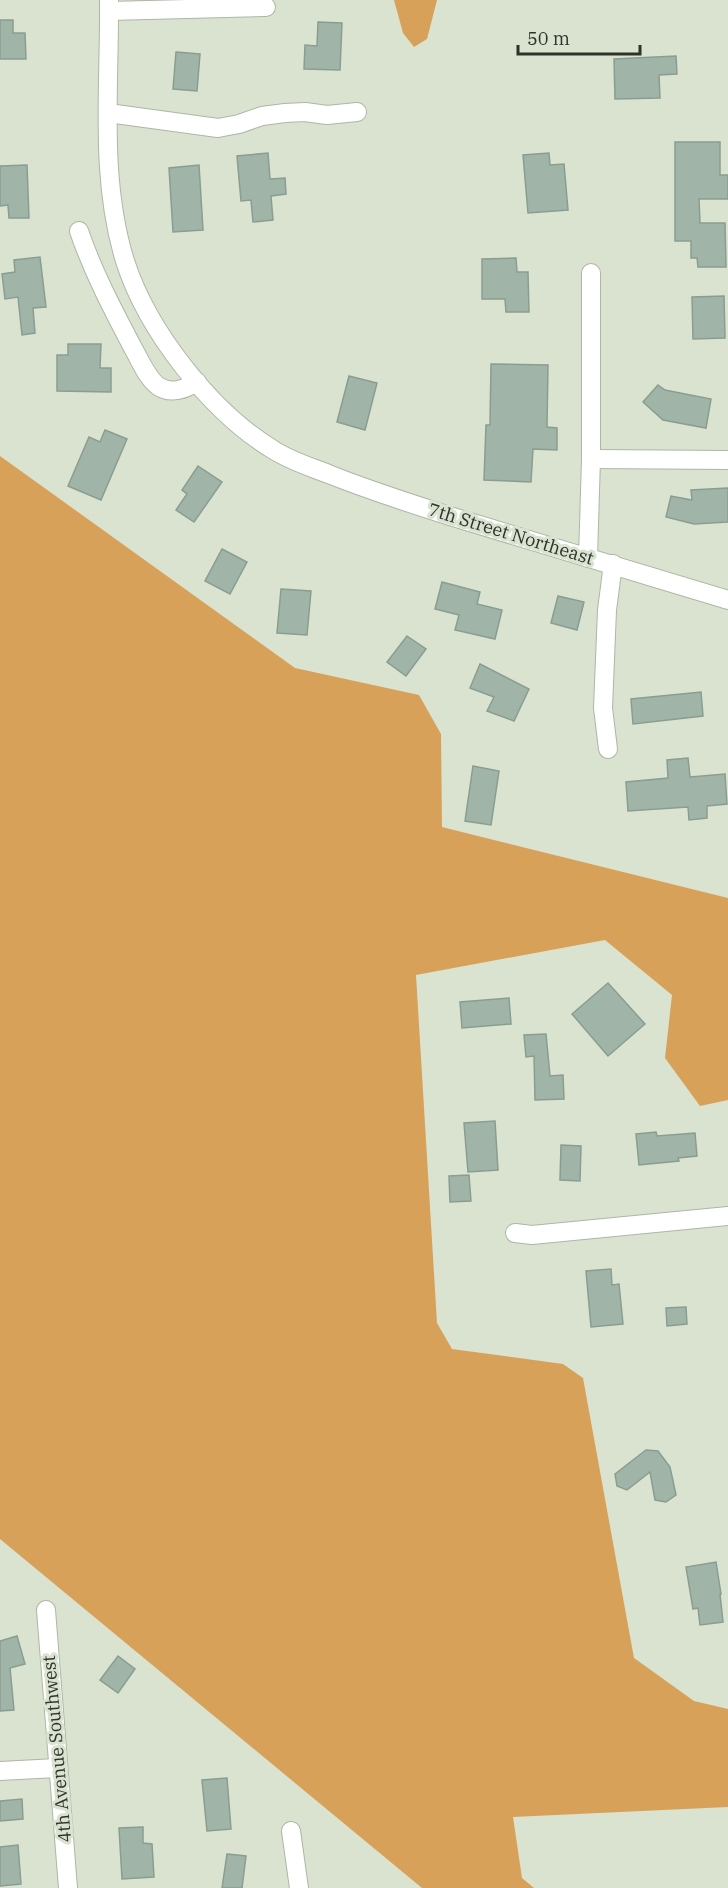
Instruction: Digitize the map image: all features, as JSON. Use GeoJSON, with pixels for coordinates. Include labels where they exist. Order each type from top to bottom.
{"type":"FeatureCollection","features":[{"type":"Feature","properties":{"kind":"street"},"geometry":{"type":"LineString","coordinates":[[109,6],[267,7]]}},
{"type":"Feature","properties":{"kind":"street","name":"7th Street Northeast"},"geometry":{"type":"LineString","coordinates":[[109,6],[110,184],[125,261],[154,324],[174,355],[226,414],[274,451],[297,462],[402,501],[728,600]]}},
{"type":"Feature","properties":{"kind":"street"},"geometry":{"type":"LineString","coordinates":[[108,113],[218,128],[262,116],[285,113],[305,112],[327,115],[357,112]]}},
{"type":"Feature","properties":{"kind":"street"},"geometry":{"type":"LineString","coordinates":[[79,231],[88,257],[112,309],[146,371],[158,386],[167,390],[185,389],[197,382]]}},
{"type":"Feature","properties":{"kind":"street"},"geometry":{"type":"LineString","coordinates":[[588,558],[591,459],[591,273]]}},
{"type":"Feature","properties":{"kind":"street"},"geometry":{"type":"LineString","coordinates":[[591,459],[728,460]]}},
{"type":"Feature","properties":{"kind":"street"},"geometry":{"type":"LineString","coordinates":[[608,749],[603,708],[607,610],[613,564]]}},
{"type":"Feature","properties":{"kind":"street"},"geometry":{"type":"LineString","coordinates":[[515,1233],[532,1235],[728,1216]]}},
{"type":"Feature","properties":{"kind":"street","name":"4th Avenue Southwest"},"geometry":{"type":"LineString","coordinates":[[45,1610],[68,1888]]}},
{"type":"Feature","properties":{"kind":"street"},"geometry":{"type":"LineString","coordinates":[[0,1771],[57,1768]]}},
{"type":"Feature","properties":{"kind":"street"},"geometry":{"type":"LineString","coordinates":[[291,1831],[299,1888]]}},
{"type":"Feature","properties":{"kind":"shaded area"},"geometry":{"type":"Polygon","coordinates":[[[394,0],[437,0],[427,39],[414,47],[403,33],[394,0]]]}},
{"type":"Feature","properties":{"kind":"shaded area"},"geometry":{"type":"Polygon","coordinates":[[[0,456],[295,668],[419,695],[441,734],[442,827],[728,898],[728,1100],[700,1106],[665,1058],[672,995],[605,940],[416,975],[437,1323],[452,1349],[563,1364],[583,1378],[634,1658],[694,1701],[728,1709],[728,1807],[513,1817],[522,1878],[534,1888],[422,1888],[0,1539],[0,456]]]}},
{"type":"Feature","properties":{"kind":"building"},"geometry":{"type":"Polygon","coordinates":[[[0,20],[13,20],[13,33],[25,33],[26,59],[0,59],[0,20]]]}},
{"type":"Feature","properties":{"kind":"building"},"geometry":{"type":"Polygon","coordinates":[[[318,22],[342,23],[340,70],[304,69],[305,45],[317,46],[318,22]]]}},
{"type":"Feature","properties":{"kind":"building"},"geometry":{"type":"Polygon","coordinates":[[[176,52],[200,54],[197,91],[173,89],[176,52]]]}},
{"type":"Feature","properties":{"kind":"building"},"geometry":{"type":"Polygon","coordinates":[[[676,56],[677,74],[659,75],[660,98],[615,99],[614,59],[676,56]]]}},
{"type":"Feature","properties":{"kind":"building"},"geometry":{"type":"Polygon","coordinates":[[[675,142],[720,142],[720,175],[728,175],[728,199],[699,199],[700,223],[725,223],[726,267],[698,267],[697,258],[691,258],[691,241],[675,241],[675,142]]]}},
{"type":"Feature","properties":{"kind":"building"},"geometry":{"type":"Polygon","coordinates":[[[268,153],[270,179],[285,178],[286,194],[271,196],[273,220],[253,222],[251,200],[241,201],[237,156],[268,153]]]}},
{"type":"Feature","properties":{"kind":"building"},"geometry":{"type":"Polygon","coordinates":[[[549,153],[550,165],[564,164],[568,210],[528,213],[523,155],[549,153]]]}},
{"type":"Feature","properties":{"kind":"building"},"geometry":{"type":"Polygon","coordinates":[[[27,165],[29,218],[9,218],[8,205],[0,206],[0,166],[27,165]]]}},
{"type":"Feature","properties":{"kind":"building"},"geometry":{"type":"Polygon","coordinates":[[[199,165],[203,230],[173,232],[169,168],[199,165]]]}},
{"type":"Feature","properties":{"kind":"building"},"geometry":{"type":"Polygon","coordinates":[[[40,257],[46,307],[33,308],[35,333],[22,335],[18,297],[5,299],[2,274],[15,272],[14,260],[40,257]]]}},
{"type":"Feature","properties":{"kind":"building"},"geometry":{"type":"Polygon","coordinates":[[[516,258],[517,272],[528,272],[529,312],[506,312],[505,299],[482,299],[482,259],[516,258]]]}},
{"type":"Feature","properties":{"kind":"building"},"geometry":{"type":"Polygon","coordinates":[[[724,296],[725,338],[693,339],[692,297],[724,296]]]}},
{"type":"Feature","properties":{"kind":"building"},"geometry":{"type":"Polygon","coordinates":[[[68,344],[101,344],[100,368],[111,368],[111,392],[57,391],[57,355],[68,355],[68,344]]]}},
{"type":"Feature","properties":{"kind":"building"},"geometry":{"type":"Polygon","coordinates":[[[491,364],[548,365],[547,427],[557,428],[557,450],[533,449],[531,482],[484,480],[486,425],[490,425],[491,364]]]}},
{"type":"Feature","properties":{"kind":"building"},"geometry":{"type":"Polygon","coordinates":[[[349,376],[377,383],[365,430],[337,422],[349,376]]]}},
{"type":"Feature","properties":{"kind":"building"},"geometry":{"type":"Polygon","coordinates":[[[658,385],[665,390],[711,399],[706,428],[663,420],[643,402],[658,385]]]}},
{"type":"Feature","properties":{"kind":"building"},"geometry":{"type":"Polygon","coordinates":[[[105,430],[127,439],[101,500],[68,486],[89,437],[100,442],[105,430]]]}},
{"type":"Feature","properties":{"kind":"building"},"geometry":{"type":"Polygon","coordinates":[[[198,466],[222,482],[194,522],[176,510],[187,494],[182,490],[198,466]]]}},
{"type":"Feature","properties":{"kind":"building"},"geometry":{"type":"Polygon","coordinates":[[[728,488],[728,522],[694,524],[666,517],[671,496],[692,500],[691,490],[728,488]]]}},
{"type":"Feature","properties":{"kind":"building"},"geometry":{"type":"Polygon","coordinates":[[[222,549],[247,562],[230,594],[205,581],[222,549]]]}},
{"type":"Feature","properties":{"kind":"building"},"geometry":{"type":"Polygon","coordinates":[[[442,582],[480,592],[477,604],[502,610],[495,639],[455,630],[459,615],[435,609],[442,582]]]}},
{"type":"Feature","properties":{"kind":"building"},"geometry":{"type":"Polygon","coordinates":[[[281,589],[311,591],[307,635],[277,633],[281,589]]]}},
{"type":"Feature","properties":{"kind":"building"},"geometry":{"type":"Polygon","coordinates":[[[558,596],[584,602],[577,630],[551,623],[558,596]]]}},
{"type":"Feature","properties":{"kind":"building"},"geometry":{"type":"Polygon","coordinates":[[[407,636],[426,649],[406,676],[387,662],[407,636]]]}},
{"type":"Feature","properties":{"kind":"building"},"geometry":{"type":"Polygon","coordinates":[[[480,664],[529,689],[514,721],[487,711],[494,697],[470,688],[480,664]]]}},
{"type":"Feature","properties":{"kind":"building"},"geometry":{"type":"Polygon","coordinates":[[[701,692],[703,716],[633,724],[631,699],[701,692]]]}},
{"type":"Feature","properties":{"kind":"building"},"geometry":{"type":"Polygon","coordinates":[[[688,758],[690,777],[725,774],[727,804],[707,806],[707,818],[689,820],[688,807],[628,811],[626,782],[668,778],[667,760],[688,758]]]}},
{"type":"Feature","properties":{"kind":"building"},"geometry":{"type":"Polygon","coordinates":[[[473,766],[499,771],[491,825],[465,821],[473,766]]]}},
{"type":"Feature","properties":{"kind":"building"},"geometry":{"type":"Polygon","coordinates":[[[608,983],[645,1024],[608,1056],[572,1014],[608,983]]]}},
{"type":"Feature","properties":{"kind":"building"},"geometry":{"type":"Polygon","coordinates":[[[509,998],[511,1024],[462,1028],[460,1002],[509,998]]]}},
{"type":"Feature","properties":{"kind":"building"},"geometry":{"type":"Polygon","coordinates":[[[546,1034],[550,1076],[563,1075],[564,1099],[535,1100],[534,1056],[526,1057],[524,1035],[546,1034]]]}},
{"type":"Feature","properties":{"kind":"building"},"geometry":{"type":"Polygon","coordinates":[[[495,1121],[498,1170],[468,1172],[464,1123],[495,1121]]]}},
{"type":"Feature","properties":{"kind":"building"},"geometry":{"type":"Polygon","coordinates":[[[656,1132],[657,1136],[695,1133],[697,1156],[678,1158],[679,1161],[639,1165],[636,1134],[656,1132]]]}},
{"type":"Feature","properties":{"kind":"building"},"geometry":{"type":"Polygon","coordinates":[[[561,1145],[581,1146],[580,1181],[560,1180],[561,1145]]]}},
{"type":"Feature","properties":{"kind":"building"},"geometry":{"type":"Polygon","coordinates":[[[469,1175],[471,1201],[450,1202],[449,1176],[469,1175]]]}},
{"type":"Feature","properties":{"kind":"building"},"geometry":{"type":"Polygon","coordinates":[[[611,1269],[612,1285],[619,1284],[623,1324],[591,1327],[586,1271],[611,1269]]]}},
{"type":"Feature","properties":{"kind":"building"},"geometry":{"type":"Polygon","coordinates":[[[686,1307],[687,1324],[667,1326],[666,1308],[686,1307]]]}},
{"type":"Feature","properties":{"kind":"building"},"geometry":{"type":"Polygon","coordinates":[[[646,1450],[658,1451],[670,1467],[676,1495],[666,1502],[655,1500],[650,1472],[627,1490],[617,1486],[615,1474],[646,1450]]]}},
{"type":"Feature","properties":{"kind":"building"},"geometry":{"type":"Polygon","coordinates":[[[716,1562],[723,1622],[700,1625],[698,1608],[693,1609],[686,1567],[716,1562]]]}},
{"type":"Feature","properties":{"kind":"building"},"geometry":{"type":"Polygon","coordinates":[[[17,1636],[25,1664],[10,1668],[14,1710],[0,1711],[0,1641],[17,1636]]]}},
{"type":"Feature","properties":{"kind":"building"},"geometry":{"type":"Polygon","coordinates":[[[118,1656],[135,1669],[118,1693],[100,1680],[118,1656]]]}},
{"type":"Feature","properties":{"kind":"building"},"geometry":{"type":"Polygon","coordinates":[[[227,1778],[231,1829],[207,1831],[202,1780],[227,1778]]]}},
{"type":"Feature","properties":{"kind":"building"},"geometry":{"type":"Polygon","coordinates":[[[22,1799],[23,1819],[0,1821],[0,1801],[22,1799]]]}},
{"type":"Feature","properties":{"kind":"building"},"geometry":{"type":"Polygon","coordinates":[[[143,1827],[143,1843],[152,1844],[154,1877],[122,1879],[119,1828],[143,1827]]]}},
{"type":"Feature","properties":{"kind":"building"},"geometry":{"type":"Polygon","coordinates":[[[18,1845],[21,1884],[0,1886],[0,1847],[18,1845]]]}},
{"type":"Feature","properties":{"kind":"building"},"geometry":{"type":"Polygon","coordinates":[[[227,1854],[246,1856],[242,1888],[222,1888],[227,1854]]]}}]}
